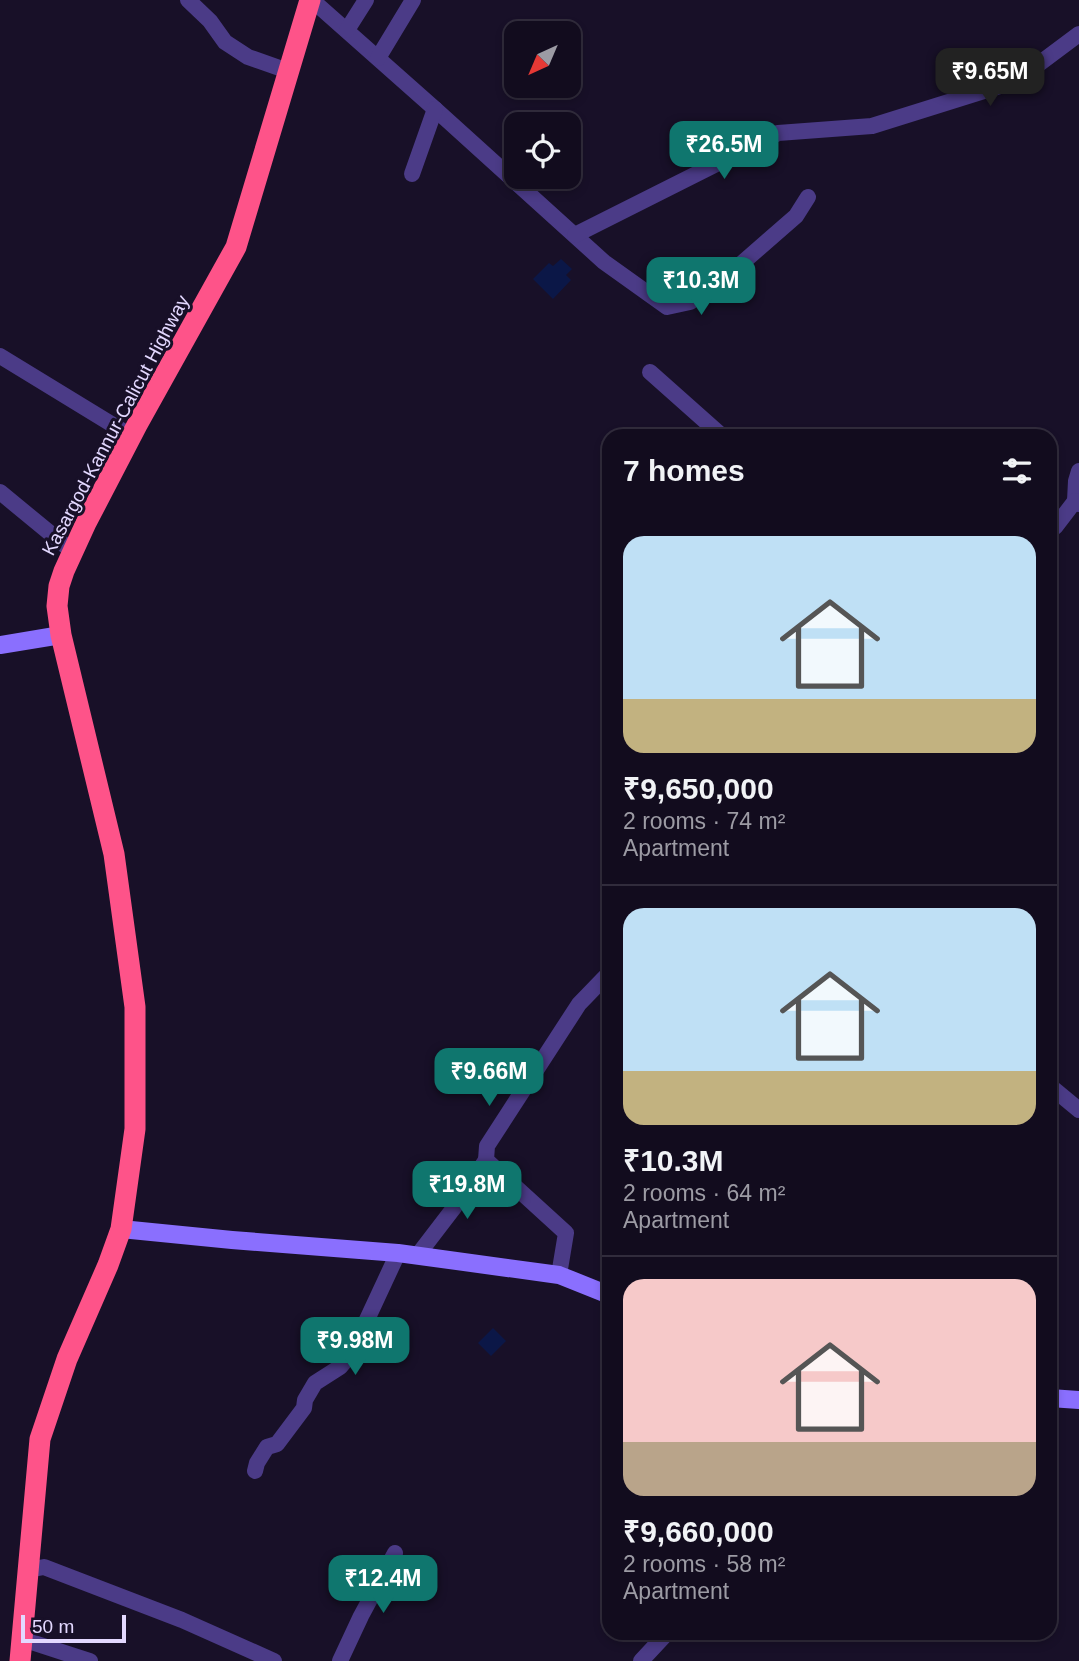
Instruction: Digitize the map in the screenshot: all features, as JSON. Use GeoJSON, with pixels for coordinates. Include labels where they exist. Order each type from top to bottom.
{"type":"FeatureCollection","features":[{"type":"Feature","properties":{"kind":"highway","name":"Kasargod-Kannur-Calicut Highway"},"geometry":{"type":"LineString","coordinates":[[20,1661],[40,1439],[67,1359],[121,1229],[135,1129],[135,1007],[114,854],[61,635],[57,606],[59,586],[131,436],[236,247],[311,0]]}},
{"type":"Feature","properties":{"kind":"main road"},"geometry":{"type":"LineString","coordinates":[[0,645],[61,635]]}},
{"type":"Feature","properties":{"kind":"main road"},"geometry":{"type":"LineString","coordinates":[[121,1229],[398,1253],[559,1275],[602,1293]]}},
{"type":"Feature","properties":{"kind":"main road"},"geometry":{"type":"LineString","coordinates":[[1057,1398],[1079,1400]]}},
{"type":"Feature","properties":{"kind":"street"},"geometry":{"type":"LineString","coordinates":[[188,0],[210,21],[225,42],[248,57],[288,71]]}},
{"type":"Feature","properties":{"kind":"street"},"geometry":{"type":"LineString","coordinates":[[311,0],[604,262],[667,307],[690,302],[741,264],[796,216],[808,197]]}},
{"type":"Feature","properties":{"kind":"street"},"geometry":{"type":"LineString","coordinates":[[347,30],[366,0]]}},
{"type":"Feature","properties":{"kind":"street"},"geometry":{"type":"LineString","coordinates":[[378,58],[414,0]]}},
{"type":"Feature","properties":{"kind":"street"},"geometry":{"type":"LineString","coordinates":[[575,235],[778,133],[872,126],[1016,80],[1079,34]]}},
{"type":"Feature","properties":{"kind":"street"},"geometry":{"type":"LineString","coordinates":[[412,174],[435,109]]}},
{"type":"Feature","properties":{"kind":"street"},"geometry":{"type":"LineString","coordinates":[[0,356],[131,436]]}},
{"type":"Feature","properties":{"kind":"street"},"geometry":{"type":"LineString","coordinates":[[650,372],[714,429]]}},
{"type":"Feature","properties":{"kind":"street"},"geometry":{"type":"LineString","coordinates":[[1057,526],[1077,503],[1076,481],[1079,471]]}},
{"type":"Feature","properties":{"kind":"street"},"geometry":{"type":"LineString","coordinates":[[0,492],[73,552]]}},
{"type":"Feature","properties":{"kind":"street"},"geometry":{"type":"LineString","coordinates":[[416,1256],[453,1209],[486,1160],[487,1146],[579,1004],[602,980]]}},
{"type":"Feature","properties":{"kind":"street"},"geometry":{"type":"LineString","coordinates":[[1057,1092],[1079,1110]]}},
{"type":"Feature","properties":{"kind":"street"},"geometry":{"type":"LineString","coordinates":[[486,1160],[566,1233],[559,1275]]}},
{"type":"Feature","properties":{"kind":"street"},"geometry":{"type":"LineString","coordinates":[[255,1471],[267,1447],[277,1444],[304,1408],[315,1384],[341,1367],[351,1354],[398,1253]]}},
{"type":"Feature","properties":{"kind":"street"},"geometry":{"type":"LineString","coordinates":[[340,1661],[396,1553]]}},
{"type":"Feature","properties":{"kind":"street"},"geometry":{"type":"LineString","coordinates":[[28,1570],[44,1567],[182,1620],[274,1661]]}},
{"type":"Feature","properties":{"kind":"street"},"geometry":{"type":"LineString","coordinates":[[22,1639],[90,1661]]}},
{"type":"Feature","properties":{"kind":"street"},"geometry":{"type":"LineString","coordinates":[[641,1661],[660,1640]]}},
{"type":"Feature","properties":{"kind":"shaded area"},"geometry":{"type":"Polygon","coordinates":[[[561,259],[572,269],[566,275],[571,280],[553,299],[533,279],[549,263],[553,266],[561,259]]]}},
{"type":"Feature","properties":{"kind":"shaded area"},"geometry":{"type":"Polygon","coordinates":[[[493,1328],[506,1341],[491,1356],[478,1343],[493,1328]]]}},
{"type":"Feature","properties":{"kind":"shaded area"},"geometry":{"type":"Polygon","coordinates":[[[399,1565],[412,1575],[397,1596],[384,1586],[399,1565]]]}}]}
